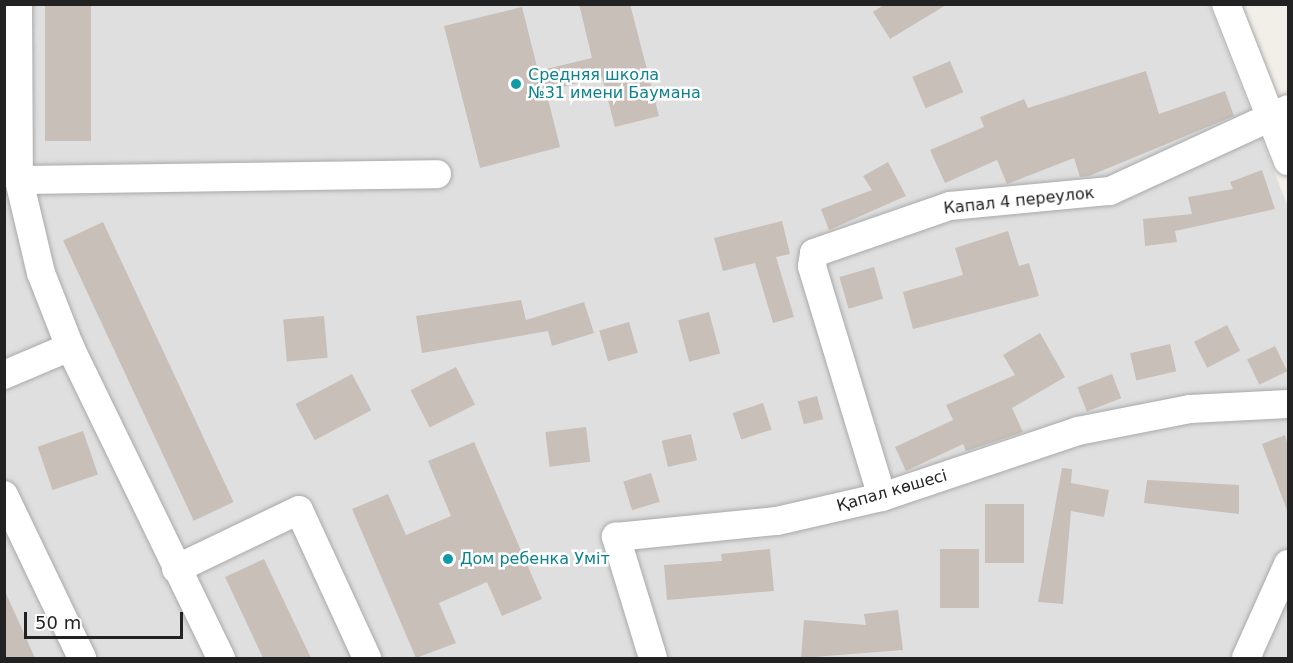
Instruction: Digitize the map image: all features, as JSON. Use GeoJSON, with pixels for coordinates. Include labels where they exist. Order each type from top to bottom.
{"type":"FeatureCollection","features":[{"type":"Feature","properties":{"kind":"street"},"geometry":{"type":"LineString","coordinates":[[18,4],[19,180],[41,273],[70,347],[221,658]]}},
{"type":"Feature","properties":{"kind":"street"},"geometry":{"type":"LineString","coordinates":[[1226,4],[1280,115],[1288,161]]}},
{"type":"Feature","properties":{"kind":"street","name":"Капал 4 переулок"},"geometry":{"type":"LineString","coordinates":[[882,497],[812,266],[814,254],[950,206],[1110,191],[1280,115]]}},
{"type":"Feature","properties":{"kind":"street"},"geometry":{"type":"LineString","coordinates":[[19,180],[437,174]]}},
{"type":"Feature","properties":{"kind":"street"},"geometry":{"type":"LineString","coordinates":[[4,375],[70,347]]}},
{"type":"Feature","properties":{"kind":"street","name":"Қапал көшесі"},"geometry":{"type":"LineString","coordinates":[[652,658],[616,537],[777,520],[882,497],[1078,431],[1190,409],[1288,404]]}},
{"type":"Feature","properties":{"kind":"street"},"geometry":{"type":"LineString","coordinates":[[4,495],[82,658]]}},
{"type":"Feature","properties":{"kind":"street"},"geometry":{"type":"LineString","coordinates":[[176,569],[299,510],[368,658]]}},
{"type":"Feature","properties":{"kind":"street"},"geometry":{"type":"LineString","coordinates":[[1246,658],[1288,564]]}},
{"type":"Feature","properties":{"kind":"shaded area"},"geometry":{"type":"Polygon","coordinates":[[[4,5],[1209,5],[1288,207],[1288,658],[5,658],[4,5]]]}},
{"type":"Feature","properties":{"kind":"building"},"geometry":{"type":"Polygon","coordinates":[[[45,4],[91,4],[91,141],[45,141],[45,4]]]}},
{"type":"Feature","properties":{"kind":"building","name":"Средняя школа №31 имени Баумана"},"geometry":{"type":"Polygon","coordinates":[[[579,4],[630,4],[659,116],[615,127],[602,77],[546,91],[560,147],[480,168],[444,26],[522,7],[538,71],[592,58],[579,4]]]}},
{"type":"Feature","properties":{"kind":"building"},"geometry":{"type":"Polygon","coordinates":[[[885,4],[946,5],[890,39],[873,12],[885,4]]]}},
{"type":"Feature","properties":{"kind":"building"},"geometry":{"type":"Polygon","coordinates":[[[950,61],[963,92],[926,108],[912,77],[950,61]]]}},
{"type":"Feature","properties":{"kind":"building"},"geometry":{"type":"Polygon","coordinates":[[[1146,71],[1159,114],[1225,91],[1234,116],[1089,176],[1080,177],[1074,158],[1007,184],[997,160],[945,183],[930,150],[984,127],[980,117],[1024,99],[1028,108],[1146,71]]]}},
{"type":"Feature","properties":{"kind":"building"},"geometry":{"type":"Polygon","coordinates":[[[888,162],[906,196],[829,230],[821,209],[872,190],[863,176],[888,162]]]}},
{"type":"Feature","properties":{"kind":"building"},"geometry":{"type":"Polygon","coordinates":[[[1262,170],[1275,209],[1175,231],[1177,242],[1145,246],[1143,219],[1192,214],[1188,197],[1233,189],[1230,182],[1262,170]]]}},
{"type":"Feature","properties":{"kind":"building"},"geometry":{"type":"Polygon","coordinates":[[[782,221],[790,254],[776,257],[794,317],[773,323],[755,263],[723,271],[714,238],[782,221]]]}},
{"type":"Feature","properties":{"kind":"building"},"geometry":{"type":"Polygon","coordinates":[[[103,222],[234,502],[194,521],[63,241],[103,222]]]}},
{"type":"Feature","properties":{"kind":"building"},"geometry":{"type":"Polygon","coordinates":[[[1008,231],[1019,266],[1029,263],[1039,296],[913,329],[903,292],[963,275],[955,248],[1008,231]]]}},
{"type":"Feature","properties":{"kind":"building"},"geometry":{"type":"Polygon","coordinates":[[[874,267],[883,299],[848,309],[839,277],[874,267]]]}},
{"type":"Feature","properties":{"kind":"building"},"geometry":{"type":"Polygon","coordinates":[[[521,300],[526,320],[584,302],[594,333],[552,346],[548,331],[422,353],[416,316],[521,300]]]}},
{"type":"Feature","properties":{"kind":"building"},"geometry":{"type":"Polygon","coordinates":[[[709,312],[720,354],[689,362],[678,320],[709,312]]]}},
{"type":"Feature","properties":{"kind":"building"},"geometry":{"type":"Polygon","coordinates":[[[324,316],[328,358],[287,361],[283,320],[324,316]]]}},
{"type":"Feature","properties":{"kind":"building"},"geometry":{"type":"Polygon","coordinates":[[[629,322],[638,353],[608,361],[599,331],[629,322]]]}},
{"type":"Feature","properties":{"kind":"building"},"geometry":{"type":"Polygon","coordinates":[[[1227,325],[1240,351],[1207,368],[1194,342],[1227,325]]]}},
{"type":"Feature","properties":{"kind":"building"},"geometry":{"type":"Polygon","coordinates":[[[1040,333],[1065,377],[1012,408],[1023,432],[966,451],[963,444],[906,471],[895,447],[953,420],[946,405],[1015,375],[1003,355],[1040,333]]]}},
{"type":"Feature","properties":{"kind":"building"},"geometry":{"type":"Polygon","coordinates":[[[1170,344],[1176,371],[1136,381],[1130,353],[1170,344]]]}},
{"type":"Feature","properties":{"kind":"building"},"geometry":{"type":"Polygon","coordinates":[[[1275,346],[1287,371],[1259,385],[1247,360],[1275,346]]]}},
{"type":"Feature","properties":{"kind":"building"},"geometry":{"type":"Polygon","coordinates":[[[456,367],[475,404],[430,428],[411,390],[456,367]]]}},
{"type":"Feature","properties":{"kind":"building"},"geometry":{"type":"Polygon","coordinates":[[[352,374],[371,410],[315,440],[295,404],[352,374]]]}},
{"type":"Feature","properties":{"kind":"building"},"geometry":{"type":"Polygon","coordinates":[[[1112,374],[1121,398],[1087,412],[1077,387],[1112,374]]]}},
{"type":"Feature","properties":{"kind":"building"},"geometry":{"type":"Polygon","coordinates":[[[817,396],[823,419],[804,424],[798,401],[817,396]]]}},
{"type":"Feature","properties":{"kind":"building"},"geometry":{"type":"Polygon","coordinates":[[[763,403],[772,430],[741,440],[733,413],[763,403]]]}},
{"type":"Feature","properties":{"kind":"building"},"geometry":{"type":"Polygon","coordinates":[[[586,427],[590,462],[550,467],[545,432],[586,427]]]}},
{"type":"Feature","properties":{"kind":"building"},"geometry":{"type":"Polygon","coordinates":[[[83,431],[98,474],[53,490],[38,447],[83,431]]]}},
{"type":"Feature","properties":{"kind":"building"},"geometry":{"type":"Polygon","coordinates":[[[691,434],[697,460],[668,467],[662,441],[691,434]]]}},
{"type":"Feature","properties":{"kind":"building"},"geometry":{"type":"Polygon","coordinates":[[[1285,435],[1288,446],[1287,510],[1262,444],[1285,435]]]}},
{"type":"Feature","properties":{"kind":"building","name":"Дом ребенка Умiт"},"geometry":{"type":"Polygon","coordinates":[[[474,442],[542,599],[502,616],[487,582],[439,603],[456,643],[416,658],[352,509],[388,494],[406,535],[451,516],[428,461],[474,442]]]}},
{"type":"Feature","properties":{"kind":"building"},"geometry":{"type":"Polygon","coordinates":[[[1062,468],[1072,469],[1071,483],[1109,490],[1104,517],[1071,511],[1063,604],[1038,602],[1062,468]]]}},
{"type":"Feature","properties":{"kind":"building"},"geometry":{"type":"Polygon","coordinates":[[[651,473],[660,502],[632,510],[623,481],[651,473]]]}},
{"type":"Feature","properties":{"kind":"building"},"geometry":{"type":"Polygon","coordinates":[[[1147,480],[1239,485],[1239,514],[1144,503],[1147,480]]]}},
{"type":"Feature","properties":{"kind":"building"},"geometry":{"type":"Polygon","coordinates":[[[985,504],[1024,504],[1024,563],[985,563],[985,504]]]}},
{"type":"Feature","properties":{"kind":"building"},"geometry":{"type":"Polygon","coordinates":[[[770,549],[774,591],[667,600],[664,565],[722,561],[721,554],[770,549]]]}},
{"type":"Feature","properties":{"kind":"building"},"geometry":{"type":"Polygon","coordinates":[[[940,549],[979,549],[979,608],[940,608],[940,549]]]}},
{"type":"Feature","properties":{"kind":"building"},"geometry":{"type":"Polygon","coordinates":[[[264,559],[311,658],[263,658],[225,577],[264,559]]]}},
{"type":"Feature","properties":{"kind":"building"},"geometry":{"type":"Polygon","coordinates":[[[4,589],[35,658],[4,658],[4,589]]]}},
{"type":"Feature","properties":{"kind":"building"},"geometry":{"type":"Polygon","coordinates":[[[898,610],[903,650],[801,658],[804,620],[866,625],[864,614],[898,610]]]}},
{"type":"Feature","properties":{"kind":"place","name":"Средняя школа №31 имени Баумана"},"geometry":{"type":"Point","coordinates":[516,84]}},
{"type":"Feature","properties":{"kind":"place","name":"Дом ребенка Умiт"},"geometry":{"type":"Point","coordinates":[448,559]}}]}
